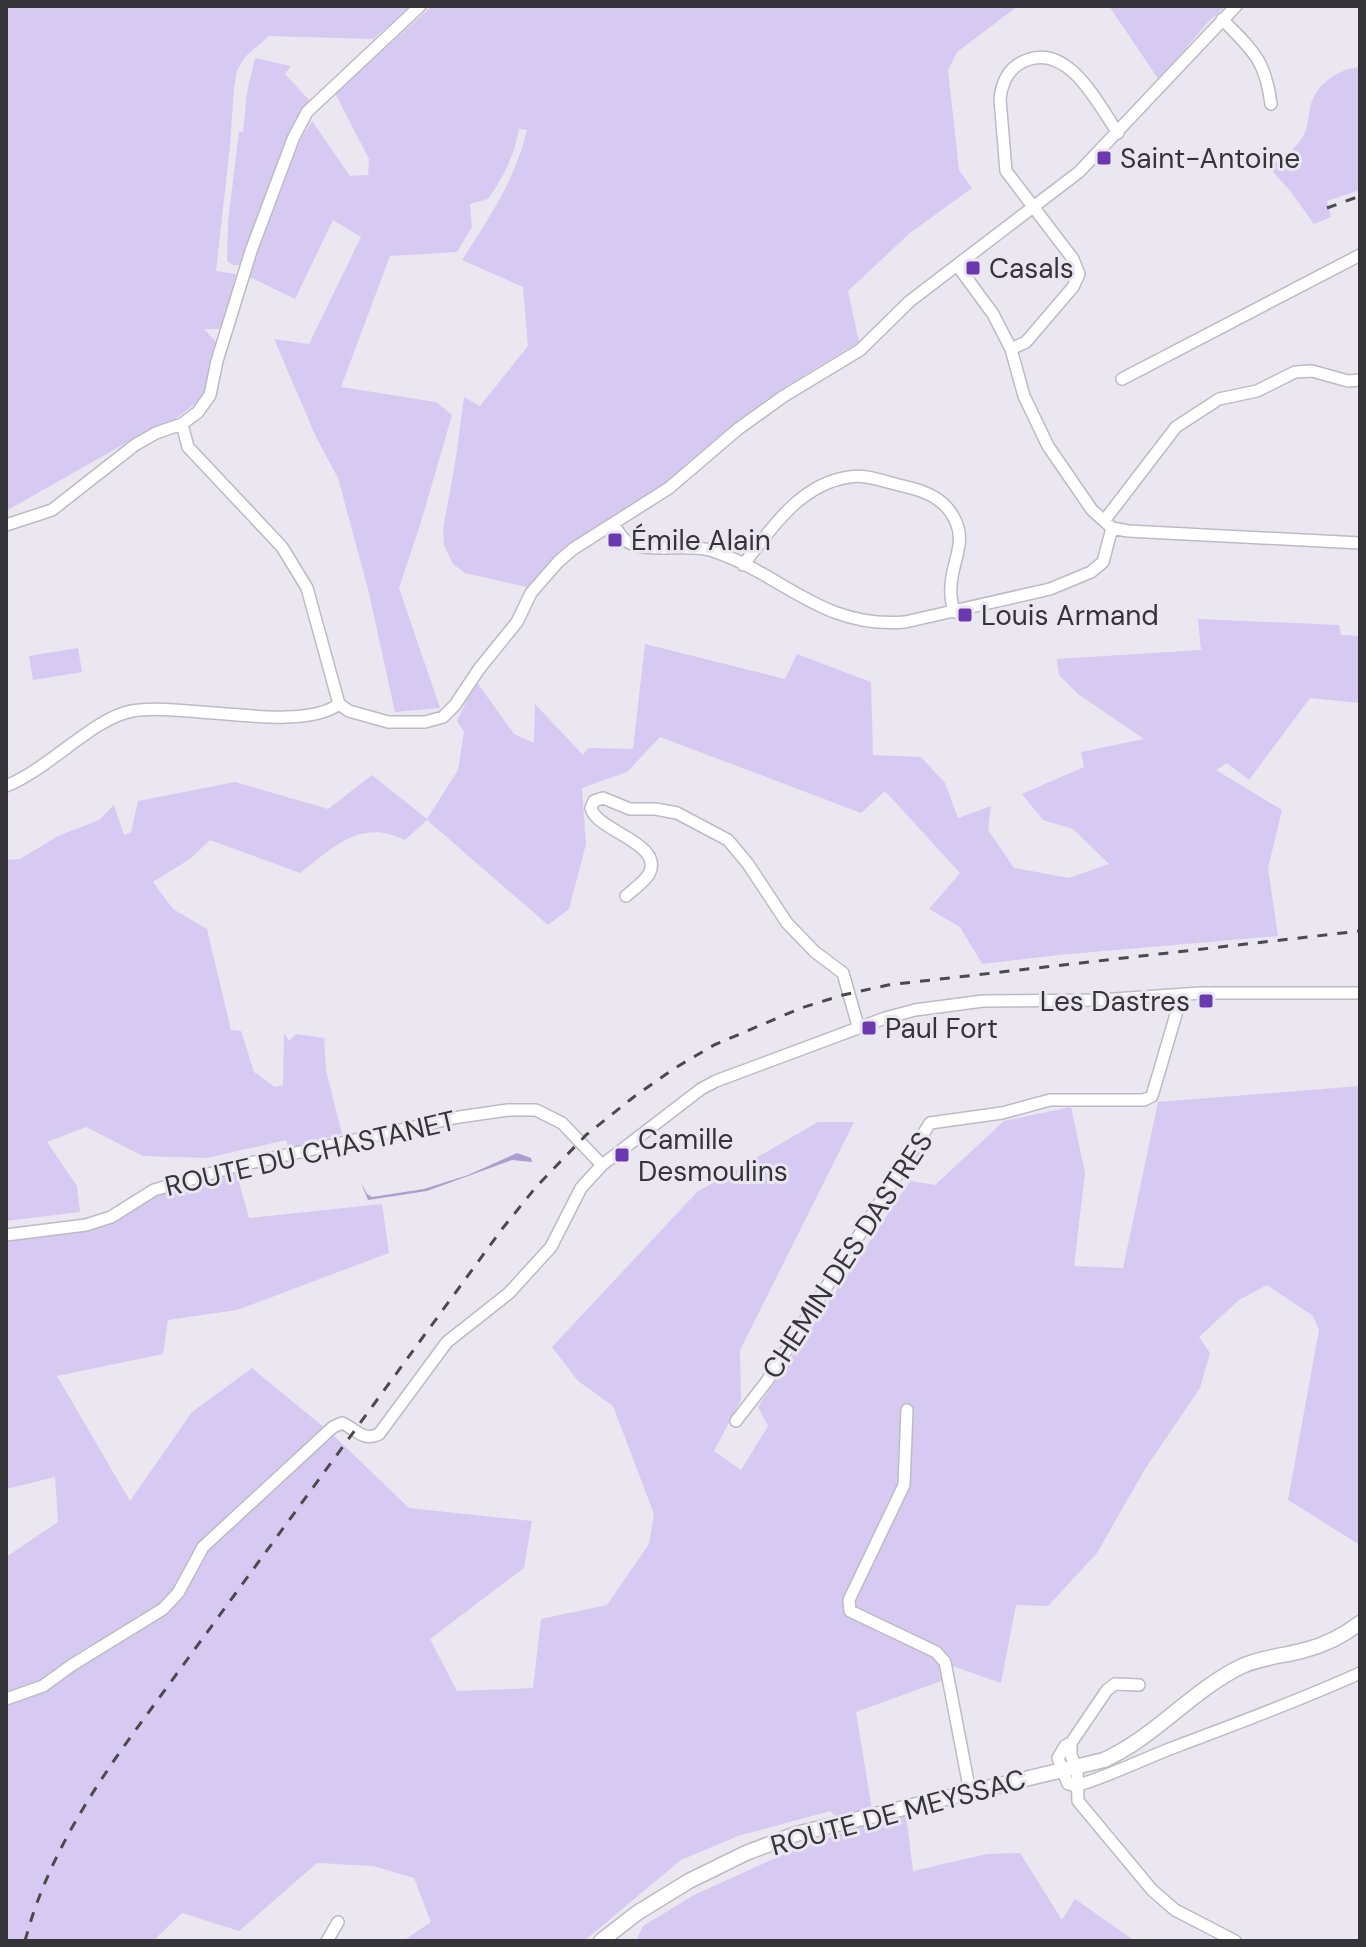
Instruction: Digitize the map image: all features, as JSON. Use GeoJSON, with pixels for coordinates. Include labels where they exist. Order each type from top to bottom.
{"type":"FeatureCollection","features":[{"type":"Feature","properties":{"kind":"main road","name":"ROUTE DE MEYSSAC"},"geometry":{"type":"LineString","coordinates":[[601,1941],[657,1901],[746,1853],[819,1828],[1104,1760],[1134,1745],[1204,1688],[1243,1666],[1331,1641],[1360,1623]]}},
{"type":"Feature","properties":{"kind":"street"},"geometry":{"type":"LineString","coordinates":[[6,525],[52,510],[135,445],[182,424],[198,412],[210,395],[217,361],[251,251],[293,139],[307,112],[420,6]]}},
{"type":"Feature","properties":{"kind":"street"},"geometry":{"type":"LineString","coordinates":[[182,424],[188,447],[282,547],[307,588],[339,704],[349,711],[388,722],[425,722],[443,717],[517,622],[531,593],[558,562],[573,549],[669,488],[761,412],[860,350],[910,301],[1079,172],[1236,6]]}},
{"type":"Feature","properties":{"kind":"street"},"geometry":{"type":"LineString","coordinates":[[1222,19],[1265,69],[1271,104]]}},
{"type":"Feature","properties":{"kind":"street"},"geometry":{"type":"LineString","coordinates":[[1011,349],[1026,342],[1073,287],[1079,274],[1073,259],[1011,181],[1003,160],[1001,87],[1017,63],[1046,57],[1061,61],[1072,69],[1118,133]]}},
{"type":"Feature","properties":{"kind":"street"},"geometry":{"type":"LineString","coordinates":[[1122,379],[1360,255]]}},
{"type":"Feature","properties":{"kind":"street"},"geometry":{"type":"LineString","coordinates":[[957,265],[993,314],[1011,349],[1024,396],[1048,446],[1092,510],[1108,524],[1128,531],[1360,543]]}},
{"type":"Feature","properties":{"kind":"street"},"geometry":{"type":"LineString","coordinates":[[614,525],[625,540],[636,547],[708,549],[831,612],[881,624],[905,622],[1050,589],[1091,572],[1103,562],[1108,524],[1176,427],[1219,399],[1257,391],[1295,372],[1312,371],[1348,381],[1360,380]]}},
{"type":"Feature","properties":{"kind":"street"},"geometry":{"type":"LineString","coordinates":[[743,565],[779,519],[805,495],[827,483],[850,477],[868,478],[923,491],[949,508],[960,538],[950,586],[954,612]]}},
{"type":"Feature","properties":{"kind":"street"},"geometry":{"type":"LineString","coordinates":[[6,786],[40,769],[112,717],[132,711],[157,709],[299,717],[327,713],[339,704]]}},
{"type":"Feature","properties":{"kind":"street"},"geometry":{"type":"LineString","coordinates":[[626,896],[647,877],[651,869],[650,858],[629,837],[593,816],[591,808],[594,801],[603,798],[630,809],[677,813],[728,840],[787,923],[815,952],[843,973],[858,1026]]}},
{"type":"Feature","properties":{"kind":"street"},"geometry":{"type":"LineString","coordinates":[[6,1699],[43,1686],[163,1609],[178,1593],[203,1547],[333,1427],[342,1423],[364,1437],[379,1434],[447,1342],[509,1293],[551,1247],[581,1188],[602,1165],[701,1089],[716,1081],[858,1026],[915,1010],[983,1001],[1100,1000],[1182,994],[1360,993]]}},
{"type":"Feature","properties":{"kind":"street","name":"CHEMIN DES DASTRES"},"geometry":{"type":"LineString","coordinates":[[736,1421],[767,1381],[930,1123],[1002,1113],[1050,1100],[1144,1100],[1152,1096],[1182,994]]}},
{"type":"Feature","properties":{"kind":"street","name":"ROUTE DU CHASTANET"},"geometry":{"type":"LineString","coordinates":[[6,1235],[86,1225],[111,1217],[154,1190],[236,1166],[459,1117],[508,1110],[536,1110],[562,1123],[602,1165]]}},
{"type":"Feature","properties":{"kind":"street"},"geometry":{"type":"LineString","coordinates":[[907,1410],[904,1485],[849,1600],[850,1611],[936,1652],[945,1662],[970,1792]]}},
{"type":"Feature","properties":{"kind":"street"},"geometry":{"type":"LineString","coordinates":[[1076,1786],[1312,1695],[1360,1673]]}},
{"type":"Feature","properties":{"kind":"street"},"geometry":{"type":"LineString","coordinates":[[1139,1685],[1115,1684],[1107,1690],[1071,1743],[1069,1769],[1078,1801],[1152,1890],[1175,1910],[1235,1941]]}},
{"type":"Feature","properties":{"kind":"street"},"geometry":{"type":"LineString","coordinates":[[327,1941],[338,1922]]}},
{"type":"Feature","properties":{"kind":"shaded area"},"geometry":{"type":"Polygon","coordinates":[[[6,6],[413,6],[373,39],[269,36],[246,56],[237,70],[234,88],[216,271],[236,274],[222,329],[204,329],[218,344],[204,397],[174,420],[133,439],[6,511],[6,6]]]}},
{"type":"Feature","properties":{"kind":"shaded area"},"geometry":{"type":"Polygon","coordinates":[[[429,6],[1018,6],[957,52],[948,70],[959,170],[972,188],[910,233],[848,291],[859,342],[788,385],[734,424],[659,489],[556,556],[527,587],[465,573],[453,564],[444,545],[443,529],[464,397],[480,406],[528,346],[523,287],[462,260],[508,182],[527,130],[519,129],[508,166],[488,199],[470,204],[472,227],[457,252],[390,256],[341,387],[436,402],[452,415],[399,588],[440,708],[395,712],[368,589],[338,478],[316,437],[274,339],[309,344],[361,237],[333,220],[295,299],[248,276],[252,258],[301,139],[312,121],[350,176],[368,175],[369,159],[335,93],[429,6]]]}},
{"type":"Feature","properties":{"kind":"shaded area"},"geometry":{"type":"Polygon","coordinates":[[[1109,6],[1226,6],[1209,21],[1159,80],[1109,6]]]}},
{"type":"Feature","properties":{"kind":"shaded area"},"geometry":{"type":"Polygon","coordinates":[[[255,58],[291,66],[285,74],[309,100],[280,158],[241,265],[233,265],[227,261],[228,223],[239,131],[243,132],[247,92],[255,58]]]}},
{"type":"Feature","properties":{"kind":"shaded area"},"geometry":{"type":"Polygon","coordinates":[[[1360,67],[1360,190],[1327,201],[1331,217],[1314,224],[1268,166],[1286,155],[1302,138],[1312,100],[1322,85],[1343,71],[1360,67]]]}},
{"type":"Feature","properties":{"kind":"shaded area"},"geometry":{"type":"Polygon","coordinates":[[[1198,619],[1339,625],[1341,635],[1360,636],[1360,703],[1310,698],[1249,780],[1227,763],[1216,770],[1282,810],[1268,868],[1278,936],[982,964],[960,927],[929,909],[960,873],[885,791],[861,813],[660,737],[627,772],[582,788],[586,844],[569,909],[548,925],[427,820],[405,840],[374,832],[348,838],[300,873],[210,840],[190,859],[153,882],[173,909],[207,929],[231,1030],[241,1031],[254,1072],[275,1087],[283,1085],[284,1033],[289,1041],[296,1034],[324,1038],[326,1070],[342,1134],[289,1148],[286,1140],[207,1158],[143,1156],[86,1127],[47,1142],[77,1186],[80,1212],[6,1221],[6,860],[20,859],[58,836],[99,820],[114,805],[124,835],[131,832],[138,801],[235,782],[328,809],[372,775],[427,819],[458,770],[464,732],[457,721],[476,681],[514,734],[534,743],[535,704],[583,755],[588,748],[633,749],[645,644],[785,679],[797,654],[871,682],[873,755],[921,757],[945,783],[958,818],[991,806],[988,830],[1014,868],[1069,878],[1109,864],[1073,829],[1043,820],[1022,794],[1084,767],[1081,752],[1144,739],[1078,694],[1059,675],[1057,659],[1201,650],[1198,619]]]}},
{"type":"Feature","properties":{"kind":"shaded area"},"geometry":{"type":"Polygon","coordinates":[[[78,648],[82,672],[33,680],[29,656],[78,648]]]}},
{"type":"Feature","properties":{"kind":"shaded area"},"geometry":{"type":"Polygon","coordinates":[[[1360,1086],[1360,1545],[1288,1500],[1319,1330],[1313,1316],[1267,1285],[1239,1300],[1199,1337],[1210,1353],[1200,1388],[1145,1469],[1097,1553],[1048,1606],[1016,1605],[1001,1683],[938,1661],[944,1680],[856,1712],[874,1823],[906,1815],[913,1871],[987,1854],[1020,1853],[1062,1920],[1075,1899],[1135,1941],[636,1941],[643,1926],[694,1895],[791,1851],[850,1830],[830,1811],[738,1836],[681,1860],[584,1941],[403,1941],[431,1922],[414,1878],[373,1866],[317,1863],[239,1931],[182,1913],[153,1941],[6,1941],[6,1557],[58,1522],[55,1477],[6,1489],[6,1239],[98,1227],[162,1192],[236,1171],[249,1218],[382,1204],[389,1253],[237,1310],[168,1320],[163,1354],[57,1376],[130,1501],[192,1412],[252,1368],[331,1433],[409,1508],[532,1521],[524,1568],[430,1639],[457,1691],[533,1688],[541,1619],[607,1605],[649,1544],[654,1514],[613,1406],[578,1381],[552,1347],[697,1192],[818,1122],[854,1122],[740,1350],[741,1400],[714,1451],[741,1470],[768,1426],[758,1407],[910,1181],[935,1185],[1004,1121],[1071,1107],[1085,1173],[1074,1266],[1123,1268],[1158,1102],[1360,1086]]]}},
{"type":"Feature","properties":{"kind":"shaded area"},"geometry":{"type":"Polygon","coordinates":[[[517,1153],[531,1158],[532,1162],[512,1160],[427,1191],[368,1200],[361,1183],[372,1197],[424,1189],[468,1175],[517,1153]]]}},
{"type":"Feature","properties":{"kind":"railway"},"geometry":{"type":"LineString","coordinates":[[1327,208],[1360,196]]}},
{"type":"Feature","properties":{"kind":"railway"},"geometry":{"type":"LineString","coordinates":[[25,1941],[33,1913],[56,1859],[99,1784],[132,1735],[502,1229],[536,1187],[586,1135],[635,1096],[714,1045],[801,1008],[843,995],[888,985],[1360,931]]}},
{"type":"Feature","properties":{"kind":"place","name":"Saint-Antoine"},"geometry":{"type":"Point","coordinates":[1104,158]}},
{"type":"Feature","properties":{"kind":"place","name":"Casals"},"geometry":{"type":"Point","coordinates":[973,268]}},
{"type":"Feature","properties":{"kind":"place","name":"Émile Alain"},"geometry":{"type":"Point","coordinates":[615,540]}},
{"type":"Feature","properties":{"kind":"place","name":"Louis Armand"},"geometry":{"type":"Point","coordinates":[965,615]}},
{"type":"Feature","properties":{"kind":"place","name":"Les Dastres"},"geometry":{"type":"Point","coordinates":[1206,1001]}},
{"type":"Feature","properties":{"kind":"place","name":"Paul Fort"},"geometry":{"type":"Point","coordinates":[869,1028]}},
{"type":"Feature","properties":{"kind":"place","name":"Camille Desmoulins"},"geometry":{"type":"Point","coordinates":[622,1155]}}]}
